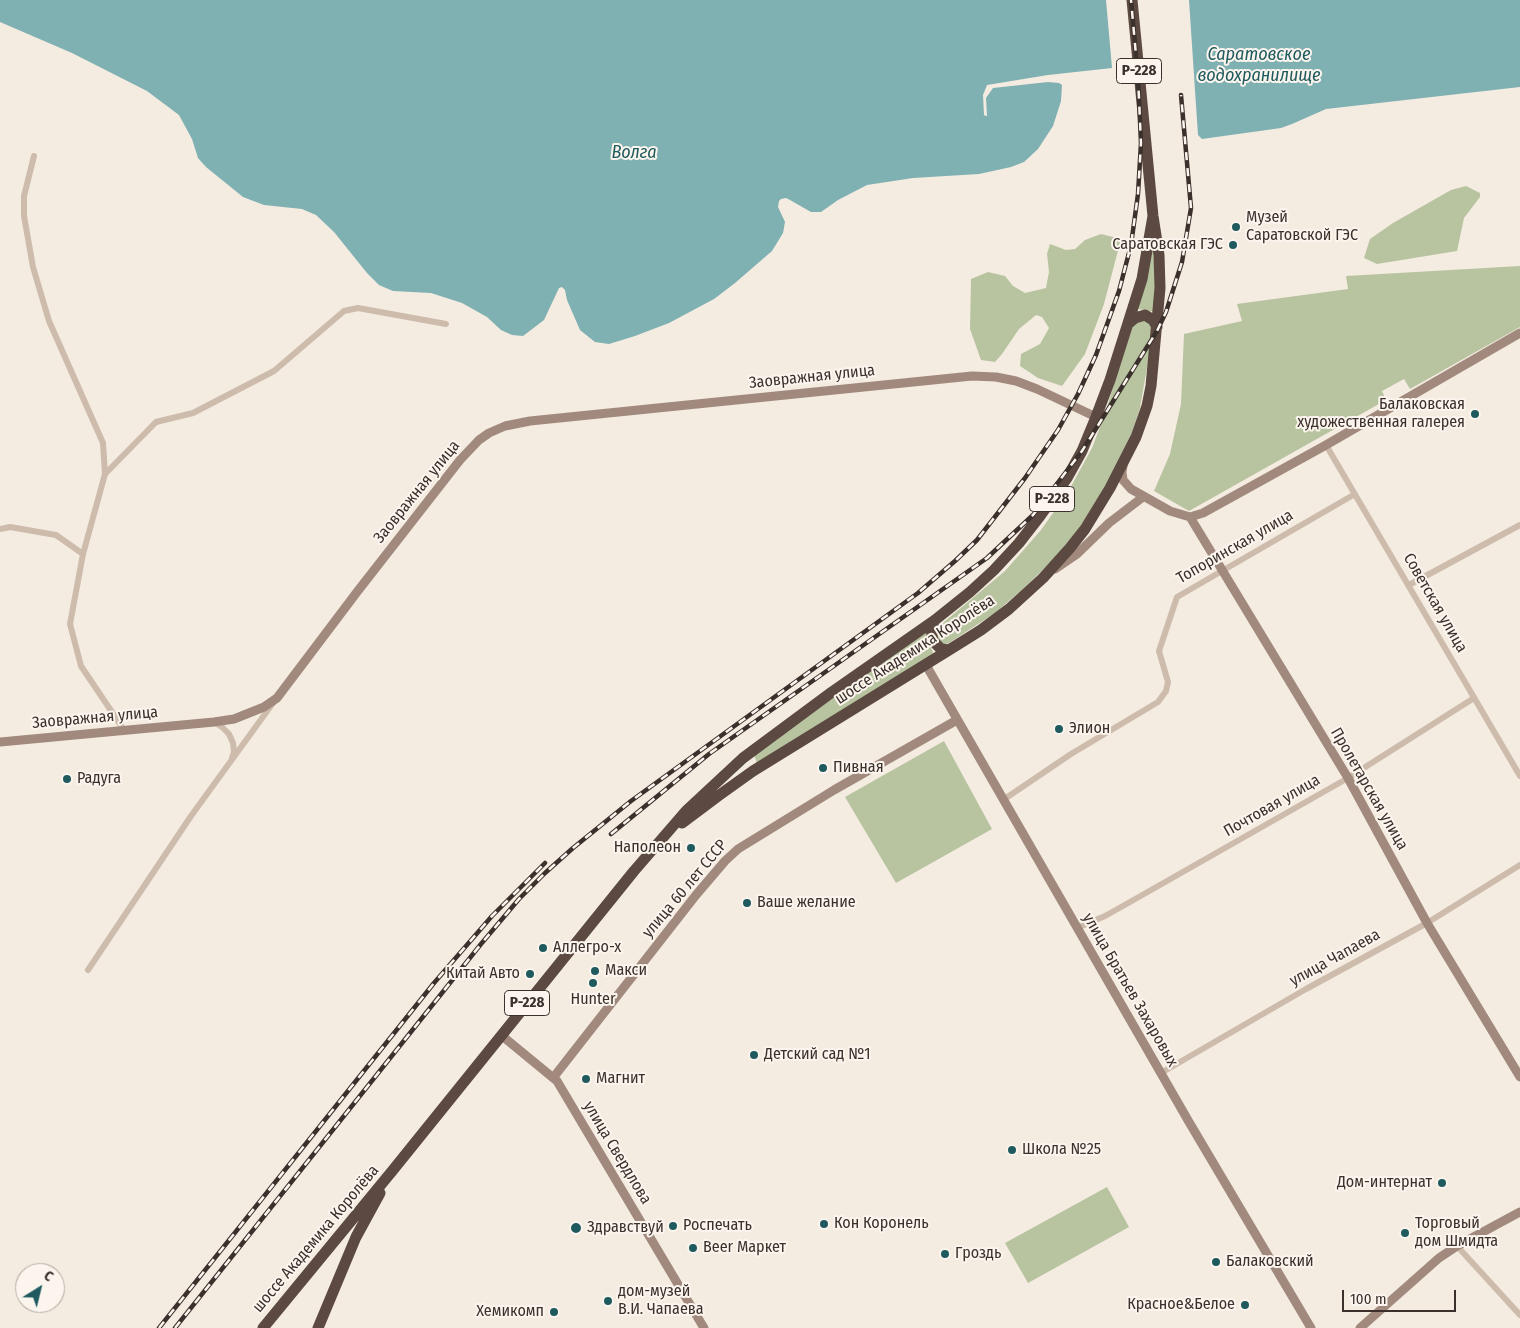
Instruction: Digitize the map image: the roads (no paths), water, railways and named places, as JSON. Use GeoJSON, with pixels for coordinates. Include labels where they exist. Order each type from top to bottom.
{"type":"FeatureCollection","features":[{"type":"Feature","properties":{"kind":"highway","name":"Р-228"},"geometry":{"type":"LineString","coordinates":[[1132,0],[1153,216]]}},
{"type":"Feature","properties":{"kind":"highway","name":"шоссе Академика Королёва"},"geometry":{"type":"LineString","coordinates":[[263,1328],[634,871],[686,811],[743,758],[832,692],[935,620],[976,587],[1024,536],[1067,478],[1082,451],[1096,418],[1129,323],[1142,278],[1153,216]]}},
{"type":"Feature","properties":{"kind":"highway","name":"шоссе Академика Королёва"},"geometry":{"type":"LineString","coordinates":[[663,839],[718,796],[753,772],[981,630],[1043,578],[1085,529],[1124,463],[1136,437],[1151,386],[1160,288],[1159,255],[1153,216]]}},
{"type":"Feature","properties":{"kind":"highway"},"geometry":{"type":"LineString","coordinates":[[1129,323],[1135,318],[1145,316],[1153,320],[1157,327]]}},
{"type":"Feature","properties":{"kind":"highway"},"geometry":{"type":"LineString","coordinates":[[935,620],[931,629],[933,641],[942,649],[949,650]]}},
{"type":"Feature","properties":{"kind":"highway","name":"шоссе Академика Королёва"},"geometry":{"type":"LineString","coordinates":[[318,1328],[356,1237],[393,1170]]}},
{"type":"Feature","properties":{"kind":"street"},"geometry":{"type":"LineString","coordinates":[[34,156],[24,196],[24,216],[32,267],[49,321],[103,443],[105,474],[83,554],[70,624],[82,666],[124,730]]}},
{"type":"Feature","properties":{"kind":"street"},"geometry":{"type":"LineString","coordinates":[[105,474],[156,422],[193,413],[274,371],[344,311],[358,308],[446,324]]}},
{"type":"Feature","properties":{"kind":"street"},"geometry":{"type":"LineString","coordinates":[[1124,463],[1123,480],[1131,489],[1143,497],[1170,511],[1190,517],[1203,513],[1326,445],[1520,333]]}},
{"type":"Feature","properties":{"kind":"street","name":"Заовражная улица"},"geometry":{"type":"LineString","coordinates":[[0,742],[234,719],[250,714],[277,698],[460,460],[479,440],[505,426],[530,421],[972,376],[996,377],[1037,388],[1096,418]]}},
{"type":"Feature","properties":{"kind":"street","name":"Советская улица"},"geometry":{"type":"LineString","coordinates":[[1326,445],[1520,776]]}},
{"type":"Feature","properties":{"kind":"street","name":"Топоринская улица"},"geometry":{"type":"LineString","coordinates":[[1003,800],[1071,754],[1158,702],[1166,691],[1168,682],[1159,651],[1177,597],[1355,494]]}},
{"type":"Feature","properties":{"kind":"street"},"geometry":{"type":"LineString","coordinates":[[1043,578],[1077,554],[1109,523],[1143,497]]}},
{"type":"Feature","properties":{"kind":"street","name":"Пролетарская улица"},"geometry":{"type":"LineString","coordinates":[[1190,517],[1348,778],[1427,922],[1520,1077]]}},
{"type":"Feature","properties":{"kind":"street"},"geometry":{"type":"LineString","coordinates":[[1409,585],[1520,525]]}},
{"type":"Feature","properties":{"kind":"street"},"geometry":{"type":"LineString","coordinates":[[0,528],[56,535],[83,554]]}},
{"type":"Feature","properties":{"kind":"street","name":"улица Братьев Захаровых"},"geometry":{"type":"LineString","coordinates":[[926,665],[1161,1073],[1312,1328]]}},
{"type":"Feature","properties":{"kind":"street"},"geometry":{"type":"LineString","coordinates":[[88,970],[191,816],[277,698]]}},
{"type":"Feature","properties":{"kind":"street","name":"Почтовая улица"},"geometry":{"type":"LineString","coordinates":[[1077,928],[1105,916],[1348,778],[1474,698]]}},
{"type":"Feature","properties":{"kind":"street","name":"улица 60 лет СССР"},"geometry":{"type":"LineString","coordinates":[[553,1078],[696,895],[725,861],[738,849],[834,790],[957,720]]}},
{"type":"Feature","properties":{"kind":"street"},"geometry":{"type":"LineString","coordinates":[[214,722],[229,734],[233,743],[234,752],[232,760]]}},
{"type":"Feature","properties":{"kind":"street","name":"улица Чапаева"},"geometry":{"type":"LineString","coordinates":[[1161,1073],[1427,922],[1520,865]]}},
{"type":"Feature","properties":{"kind":"street","name":"улица Свердлова"},"geometry":{"type":"LineString","coordinates":[[501,1035],[553,1078],[704,1328]]}},
{"type":"Feature","properties":{"kind":"street"},"geometry":{"type":"LineString","coordinates":[[1360,1328],[1425,1270],[1457,1246],[1520,1212]]}},
{"type":"Feature","properties":{"kind":"street"},"geometry":{"type":"LineString","coordinates":[[1457,1246],[1520,1315]]}},
{"type":"Feature","properties":{"kind":"water","name":"Волга"},"geometry":{"type":"Polygon","coordinates":[[[0,0],[1106,0],[1112,68],[1048,75],[987,85],[983,95],[984,115],[986,116],[986,98],[993,88],[1048,82],[1062,85],[1061,101],[1053,126],[1038,149],[1024,162],[979,174],[913,178],[867,185],[838,200],[821,212],[811,212],[786,198],[781,199],[778,207],[785,222],[783,233],[772,251],[735,283],[714,299],[669,323],[609,344],[595,342],[580,330],[567,300],[565,290],[562,287],[559,288],[544,320],[523,336],[512,335],[501,330],[487,317],[462,303],[431,293],[393,291],[379,285],[334,232],[316,215],[302,209],[264,205],[243,197],[206,167],[198,158],[192,139],[179,115],[147,91],[72,53],[0,22],[0,0]]]}},
{"type":"Feature","properties":{"kind":"water","name":"Саратовское водохранилище"},"geometry":{"type":"Polygon","coordinates":[[[1189,0],[1520,0],[1520,87],[1326,109],[1281,128],[1202,139],[1198,135],[1189,0]]]}},
{"type":"Feature","properties":{"kind":"railway"},"geometry":{"type":"LineString","coordinates":[[175,1328],[519,899],[573,848],[631,801],[918,593],[977,540],[1025,478],[1058,430],[1078,394],[1096,355],[1119,291],[1131,245],[1138,194],[1141,143],[1138,77],[1131,0]]}},
{"type":"Feature","properties":{"kind":"railway"},"geometry":{"type":"LineString","coordinates":[[611,834],[709,754],[987,558],[1033,515],[1082,451],[1157,331],[1166,312],[1182,262],[1191,208],[1181,95]]}},
{"type":"Feature","properties":{"kind":"railway"},"geometry":{"type":"LineString","coordinates":[[159,1328],[434,983],[492,916],[545,863]]}},
{"type":"Feature","properties":{"kind":"place","name":"Музей Саратовской ГЭС"},"geometry":{"type":"Point","coordinates":[1236,227]}},
{"type":"Feature","properties":{"kind":"place","name":"Саратовская ГЭС"},"geometry":{"type":"Point","coordinates":[1233,245]}},
{"type":"Feature","properties":{"kind":"place","name":"Балаковская художественная галерея"},"geometry":{"type":"Point","coordinates":[1475,414]}},
{"type":"Feature","properties":{"kind":"place","name":"Элион"},"geometry":{"type":"Point","coordinates":[1059,729]}},
{"type":"Feature","properties":{"kind":"place","name":"Пивная"},"geometry":{"type":"Point","coordinates":[823,768]}},
{"type":"Feature","properties":{"kind":"place","name":"Радуга"},"geometry":{"type":"Point","coordinates":[67,779]}},
{"type":"Feature","properties":{"kind":"place","name":"Наполеон"},"geometry":{"type":"Point","coordinates":[691,848]}},
{"type":"Feature","properties":{"kind":"place","name":"Ваше желание"},"geometry":{"type":"Point","coordinates":[747,903]}},
{"type":"Feature","properties":{"kind":"place","name":"Аллегро-х"},"geometry":{"type":"Point","coordinates":[543,948]}},
{"type":"Feature","properties":{"kind":"place","name":"Макси"},"geometry":{"type":"Point","coordinates":[595,971]}},
{"type":"Feature","properties":{"kind":"place","name":"Китай Авто"},"geometry":{"type":"Point","coordinates":[530,974]}},
{"type":"Feature","properties":{"kind":"place","name":"Hunter"},"geometry":{"type":"Point","coordinates":[593,983]}},
{"type":"Feature","properties":{"kind":"place","name":"Детский сад №1"},"geometry":{"type":"Point","coordinates":[754,1055]}},
{"type":"Feature","properties":{"kind":"place","name":"Магнит"},"geometry":{"type":"Point","coordinates":[586,1079]}},
{"type":"Feature","properties":{"kind":"place","name":"Школа №25"},"geometry":{"type":"Point","coordinates":[1012,1150]}},
{"type":"Feature","properties":{"kind":"place","name":"Дом-интернат"},"geometry":{"type":"Point","coordinates":[1442,1183]}},
{"type":"Feature","properties":{"kind":"place","name":"Кон Коронель"},"geometry":{"type":"Point","coordinates":[824,1224]}},
{"type":"Feature","properties":{"kind":"place","name":"Роспечать"},"geometry":{"type":"Point","coordinates":[673,1226]}},
{"type":"Feature","properties":{"kind":"place","name":"Здравствуй"},"geometry":{"type":"Point","coordinates":[576,1228]}},
{"type":"Feature","properties":{"kind":"place","name":"Торговый дом Шмидта"},"geometry":{"type":"Point","coordinates":[1405,1233]}},
{"type":"Feature","properties":{"kind":"place","name":"Beer Маркет"},"geometry":{"type":"Point","coordinates":[693,1248]}},
{"type":"Feature","properties":{"kind":"place","name":"Гроздь"},"geometry":{"type":"Point","coordinates":[945,1254]}},
{"type":"Feature","properties":{"kind":"place","name":"Балаковский"},"geometry":{"type":"Point","coordinates":[1216,1262]}},
{"type":"Feature","properties":{"kind":"place","name":"дом-музей В.И. Чапаева"},"geometry":{"type":"Point","coordinates":[608,1301]}},
{"type":"Feature","properties":{"kind":"place","name":"Красное&Белое"},"geometry":{"type":"Point","coordinates":[1245,1305]}},
{"type":"Feature","properties":{"kind":"place","name":"Хемикомп"},"geometry":{"type":"Point","coordinates":[554,1312]}}]}
